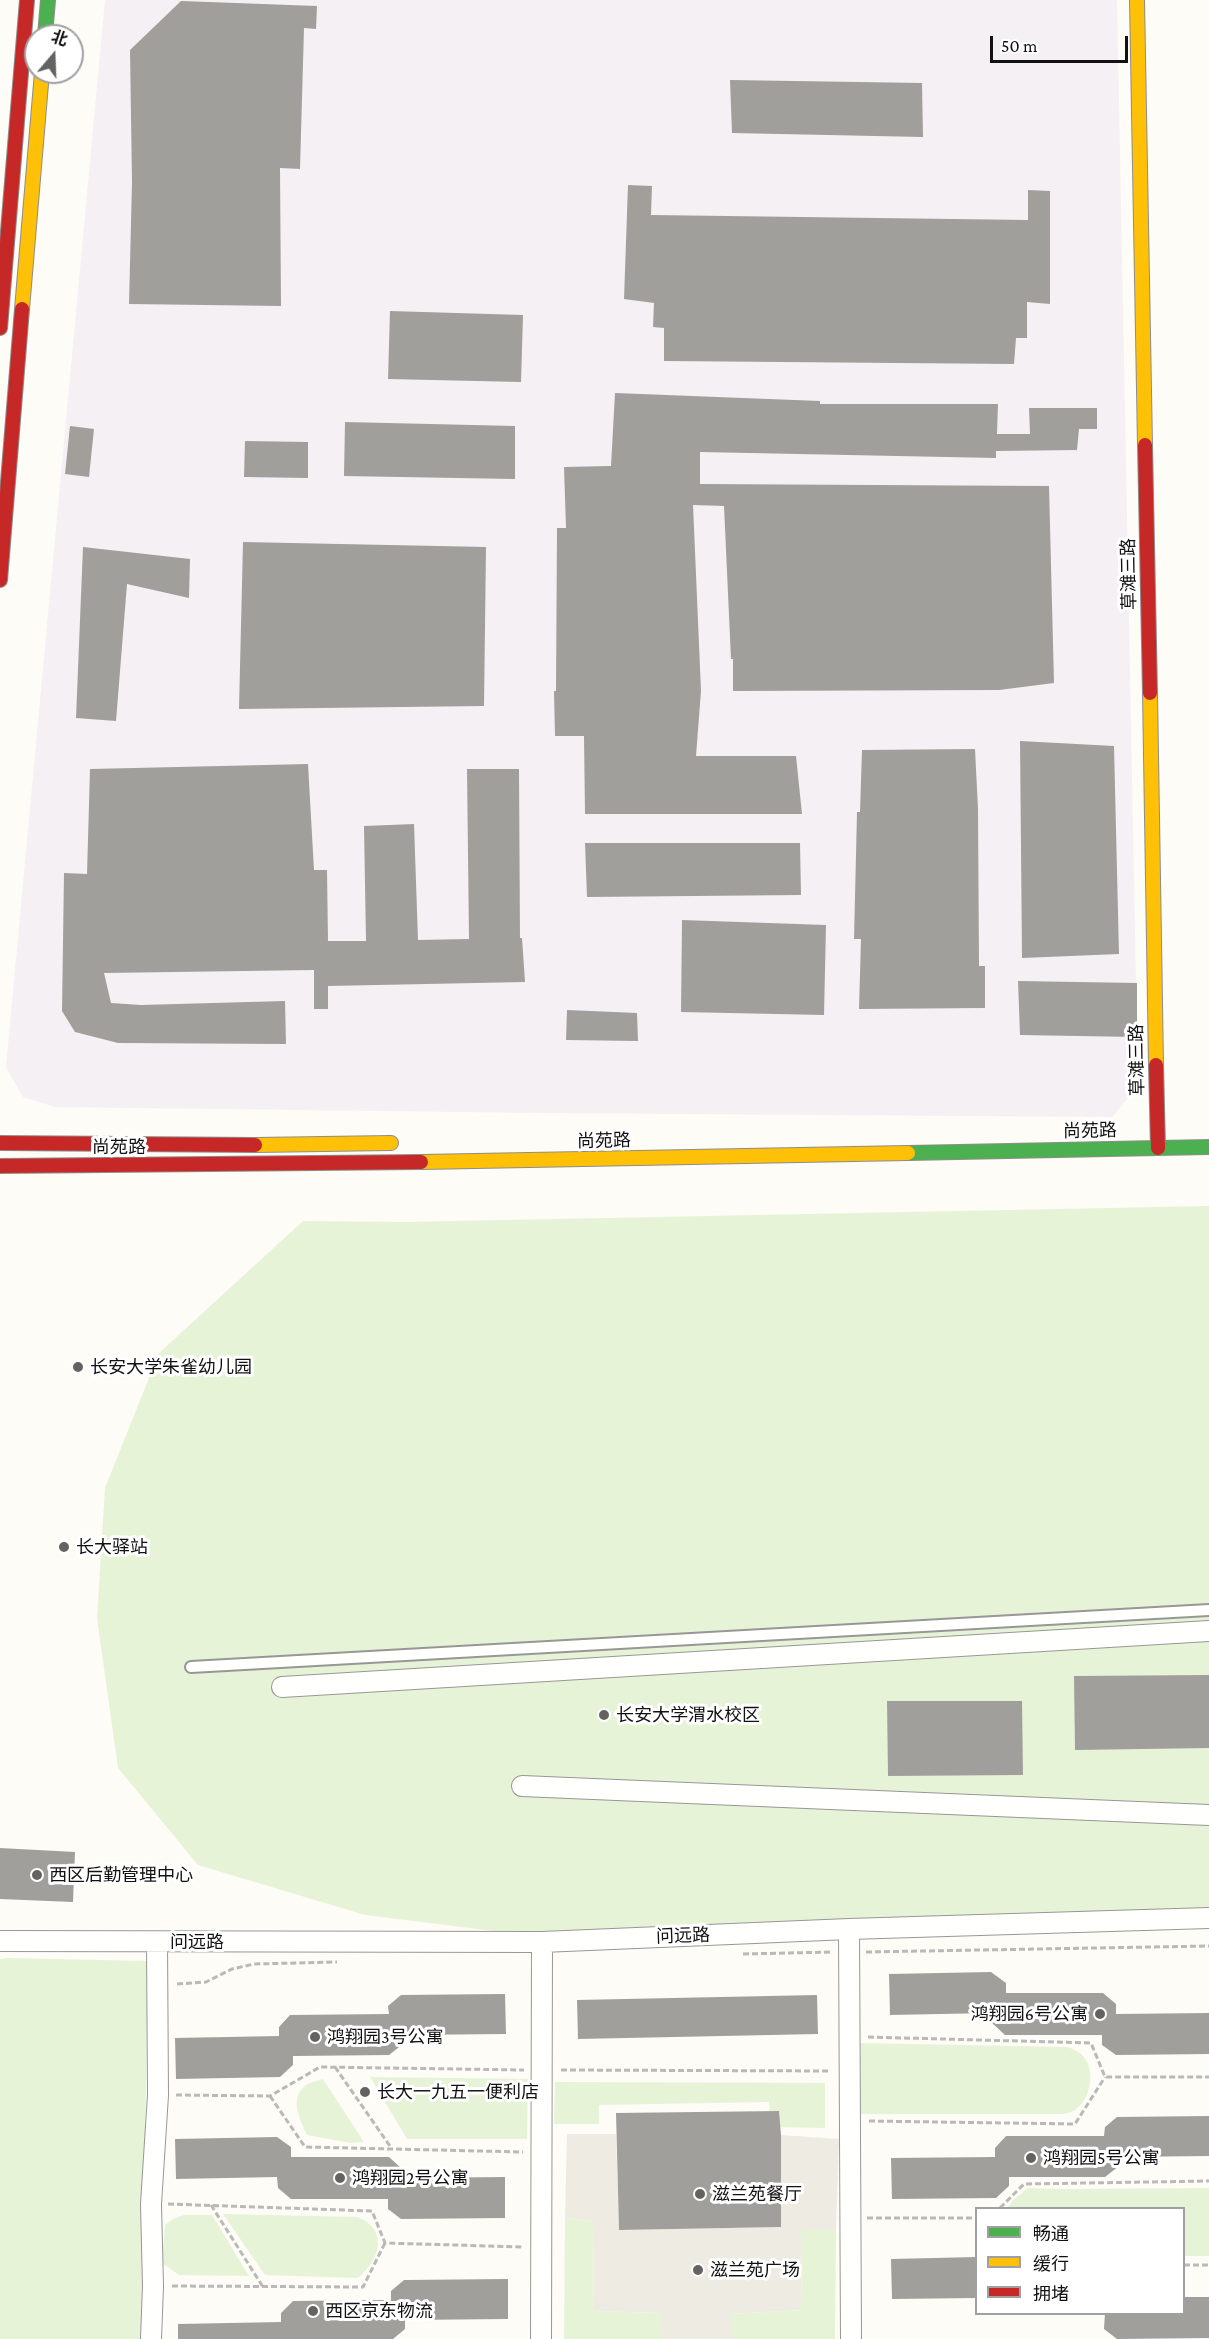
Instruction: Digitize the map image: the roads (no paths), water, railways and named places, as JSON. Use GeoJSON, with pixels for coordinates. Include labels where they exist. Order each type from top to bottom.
{"type":"FeatureCollection","features":[{"type":"Feature","properties":{"kind":"main road"},"geometry":{"type":"LineString","coordinates":[[0,328],[27,0]]}},
{"type":"Feature","properties":{"kind":"main road"},"geometry":{"type":"LineString","coordinates":[[46,24],[48,0]]}},
{"type":"Feature","properties":{"kind":"main road","name":"草滩三路"},"geometry":{"type":"LineString","coordinates":[[1137,0],[1151,1130],[1158,1148]]}},
{"type":"Feature","properties":{"kind":"main road"},"geometry":{"type":"LineString","coordinates":[[0,580],[41,84]]}},
{"type":"Feature","properties":{"kind":"main road"},"geometry":{"type":"LineString","coordinates":[[1151,1130],[1175,1130]]}},
{"type":"Feature","properties":{"kind":"main road","name":"尚苑路"},"geometry":{"type":"LineString","coordinates":[[0,1143],[267,1145],[410,1143]]}},
{"type":"Feature","properties":{"kind":"main road","name":"尚苑路"},"geometry":{"type":"LineString","coordinates":[[0,1166],[315,1164],[1209,1147]]}},
{"type":"Feature","properties":{"kind":"street"},"geometry":{"type":"LineString","coordinates":[[282,1687],[1209,1631]]}},
{"type":"Feature","properties":{"kind":"street"},"geometry":{"type":"LineString","coordinates":[[522,1786],[1209,1815]]}},
{"type":"Feature","properties":{"kind":"street","name":"问远路"},"geometry":{"type":"LineString","coordinates":[[0,1941],[542,1942],[849,1929],[1209,1918]]}},
{"type":"Feature","properties":{"kind":"street"},"geometry":{"type":"LineString","coordinates":[[849,1929],[851,2339]]}},
{"type":"Feature","properties":{"kind":"street"},"geometry":{"type":"LineString","coordinates":[[151,2339],[153,2286],[151,2204],[158,2095],[157,1942]]}},
{"type":"Feature","properties":{"kind":"street"},"geometry":{"type":"LineString","coordinates":[[541,2339],[542,1942]]}},
{"type":"Feature","properties":{"kind":"lane"},"geometry":{"type":"LineString","coordinates":[[191,1667],[1209,1610]]}},
{"type":"Feature","properties":{"kind":"place","name":"长安大学朱雀幼儿园"},"geometry":{"type":"Point","coordinates":[78,1367]}},
{"type":"Feature","properties":{"kind":"place","name":"长大驿站"},"geometry":{"type":"Point","coordinates":[64,1547]}},
{"type":"Feature","properties":{"kind":"place","name":"长安大学渭水校区"},"geometry":{"type":"Point","coordinates":[604,1715]}},
{"type":"Feature","properties":{"kind":"place","name":"西区后勤管理中心"},"geometry":{"type":"Point","coordinates":[37,1875]}},
{"type":"Feature","properties":{"kind":"place","name":"鸿翔园6号公寓"},"geometry":{"type":"Point","coordinates":[1100,2014]}},
{"type":"Feature","properties":{"kind":"place","name":"鸿翔园3号公寓"},"geometry":{"type":"Point","coordinates":[315,2037]}},
{"type":"Feature","properties":{"kind":"place","name":"长大一九五一便利店"},"geometry":{"type":"Point","coordinates":[365,2092]}},
{"type":"Feature","properties":{"kind":"place","name":"鸿翔园5号公寓"},"geometry":{"type":"Point","coordinates":[1031,2158]}},
{"type":"Feature","properties":{"kind":"place","name":"鸿翔园2号公寓"},"geometry":{"type":"Point","coordinates":[340,2178]}},
{"type":"Feature","properties":{"kind":"place","name":"滋兰苑餐厅"},"geometry":{"type":"Point","coordinates":[700,2194]}},
{"type":"Feature","properties":{"kind":"place","name":"滋兰苑广场"},"geometry":{"type":"Point","coordinates":[698,2270]}},
{"type":"Feature","properties":{"kind":"place","name":"西区京东物流"},"geometry":{"type":"Point","coordinates":[313,2311]}}]}
